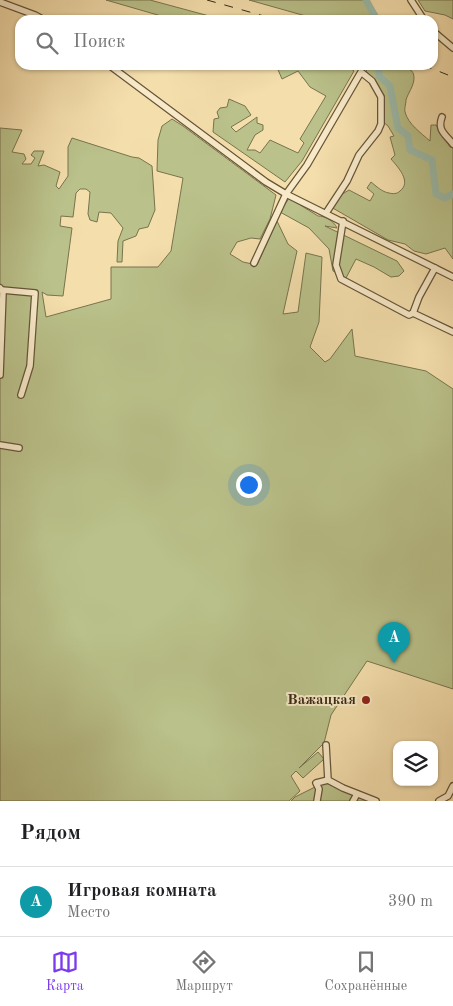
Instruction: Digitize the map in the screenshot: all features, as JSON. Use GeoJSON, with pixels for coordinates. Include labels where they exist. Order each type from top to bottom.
{"type":"FeatureCollection","features":[{"type":"Feature","properties":{"kind":"street"},"geometry":{"type":"LineString","coordinates":[[411,0],[421,15]]}},
{"type":"Feature","properties":{"kind":"street"},"geometry":{"type":"LineString","coordinates":[[0,2],[20,8],[34,15]]}},
{"type":"Feature","properties":{"kind":"street"},"geometry":{"type":"LineString","coordinates":[[438,35],[453,48]]}},
{"type":"Feature","properties":{"kind":"street"},"geometry":{"type":"LineString","coordinates":[[116,70],[241,164],[286,194],[453,277]]}},
{"type":"Feature","properties":{"kind":"street"},"geometry":{"type":"LineString","coordinates":[[254,263],[286,194],[307,165],[362,72],[372,81],[381,97],[381,124],[378,131],[359,155],[347,182],[326,213]]}},
{"type":"Feature","properties":{"kind":"street"},"geometry":{"type":"LineString","coordinates":[[442,117],[440,128],[453,144]]}},
{"type":"Feature","properties":{"kind":"street"},"geometry":{"type":"LineString","coordinates":[[343,221],[336,261],[341,279],[409,315],[413,313],[453,332]]}},
{"type":"Feature","properties":{"kind":"street"},"geometry":{"type":"LineString","coordinates":[[413,313],[419,297],[435,268]]}},
{"type":"Feature","properties":{"kind":"street"},"geometry":{"type":"LineString","coordinates":[[0,375],[2,290],[35,293],[30,366],[21,395]]}},
{"type":"Feature","properties":{"kind":"street"},"geometry":{"type":"LineString","coordinates":[[0,445],[19,448]]}},
{"type":"Feature","properties":{"kind":"street"},"geometry":{"type":"LineString","coordinates":[[326,745],[328,780]]}},
{"type":"Feature","properties":{"kind":"street"},"geometry":{"type":"LineString","coordinates":[[317,801],[319,790],[316,783],[328,780],[376,801]]}},
{"type":"Feature","properties":{"kind":"street"},"geometry":{"type":"LineString","coordinates":[[439,801],[448,796],[453,786]]}},
{"type":"Feature","properties":{"kind":"street"},"geometry":{"type":"LineString","coordinates":[[353,801],[357,794]]}},
{"type":"Feature","properties":{"kind":"green space"},"geometry":{"type":"Polygon","coordinates":[[[106,0],[150,0],[206,15],[158,15],[106,0]]]}},
{"type":"Feature","properties":{"kind":"green space"},"geometry":{"type":"Polygon","coordinates":[[[249,0],[368,0],[378,15],[302,15],[249,0]]]}},
{"type":"Feature","properties":{"kind":"green space"},"geometry":{"type":"Polygon","coordinates":[[[418,0],[453,0],[453,19],[445,15],[425,11],[418,0]]]}},
{"type":"Feature","properties":{"kind":"green space"},"geometry":{"type":"Polygon","coordinates":[[[278,70],[354,71],[302,161],[285,182],[213,132],[214,119],[219,118],[217,112],[220,108],[227,107],[229,99],[245,106],[251,115],[231,127],[236,132],[257,117],[257,123],[263,125],[263,130],[255,135],[247,150],[255,150],[260,153],[270,140],[298,153],[304,143],[300,139],[326,96],[310,87],[298,71],[282,79],[278,70]]]}},
{"type":"Feature","properties":{"kind":"green space"},"geometry":{"type":"Polygon","coordinates":[[[410,70],[414,78],[406,100],[405,111],[409,120],[430,141],[431,125],[436,125],[450,147],[453,148],[453,259],[445,248],[426,254],[414,251],[405,244],[388,240],[331,207],[339,196],[349,190],[370,201],[374,194],[367,188],[371,182],[379,189],[393,194],[398,193],[405,183],[403,175],[391,159],[395,155],[390,137],[394,136],[388,126],[382,121],[384,95],[366,71],[410,70]]]}},
{"type":"Feature","properties":{"kind":"green space"},"geometry":{"type":"Polygon","coordinates":[[[172,119],[276,195],[270,219],[260,239],[251,238],[237,242],[230,254],[243,262],[257,265],[277,221],[288,244],[297,251],[283,314],[298,312],[306,253],[322,257],[319,322],[310,347],[325,362],[330,359],[352,329],[355,356],[426,371],[453,389],[453,689],[367,661],[331,715],[324,743],[299,768],[318,752],[324,759],[303,778],[296,771],[291,776],[300,791],[289,801],[0,801],[0,128],[22,130],[12,152],[24,154],[26,159],[22,164],[31,164],[35,158],[31,155],[34,151],[44,151],[38,166],[44,165],[60,172],[56,186],[59,189],[68,176],[68,147],[72,138],[139,158],[152,166],[155,210],[148,227],[139,229],[136,236],[123,241],[122,262],[117,262],[118,241],[123,228],[111,213],[99,212],[97,222],[90,220],[88,214],[90,192],[86,189],[80,189],[76,193],[73,217],[61,216],[60,226],[72,228],[63,296],[47,295],[42,292],[46,317],[111,299],[111,267],[158,267],[171,251],[183,178],[157,171],[158,140],[162,126],[172,119]]]}},
{"type":"Feature","properties":{"kind":"green space"},"geometry":{"type":"Polygon","coordinates":[[[289,198],[318,216],[329,219],[337,228],[325,226],[397,261],[404,271],[399,276],[391,277],[356,259],[346,278],[333,271],[329,249],[309,228],[280,212],[289,198]]]}},
{"type":"Feature","properties":{"kind":"green space"},"geometry":{"type":"Polygon","coordinates":[[[327,781],[370,801],[291,801],[295,797],[327,781]]]}},
{"type":"Feature","properties":{"kind":"waterway"},"geometry":{"type":"LineString","coordinates":[[366,0],[374,15]]}},
{"type":"Feature","properties":{"kind":"waterway"},"geometry":{"type":"LineString","coordinates":[[379,70],[379,76],[390,86],[398,128],[408,136],[410,150],[432,160],[436,194],[445,198],[453,194]]}},
{"type":"Feature","properties":{"kind":"railway"},"geometry":{"type":"LineString","coordinates":[[207,0],[260,15]]}},
{"type":"Feature","properties":{"kind":"railway"},"geometry":{"type":"LineString","coordinates":[[436,70],[453,77]]}},
{"type":"Feature","properties":{"kind":"place","name":"Игровая комната"},"geometry":{"type":"Point","coordinates":[394,663]}},
{"type":"Feature","properties":{"kind":"place","name":"Важацкая"},"geometry":{"type":"Point","coordinates":[366,700]}}]}
